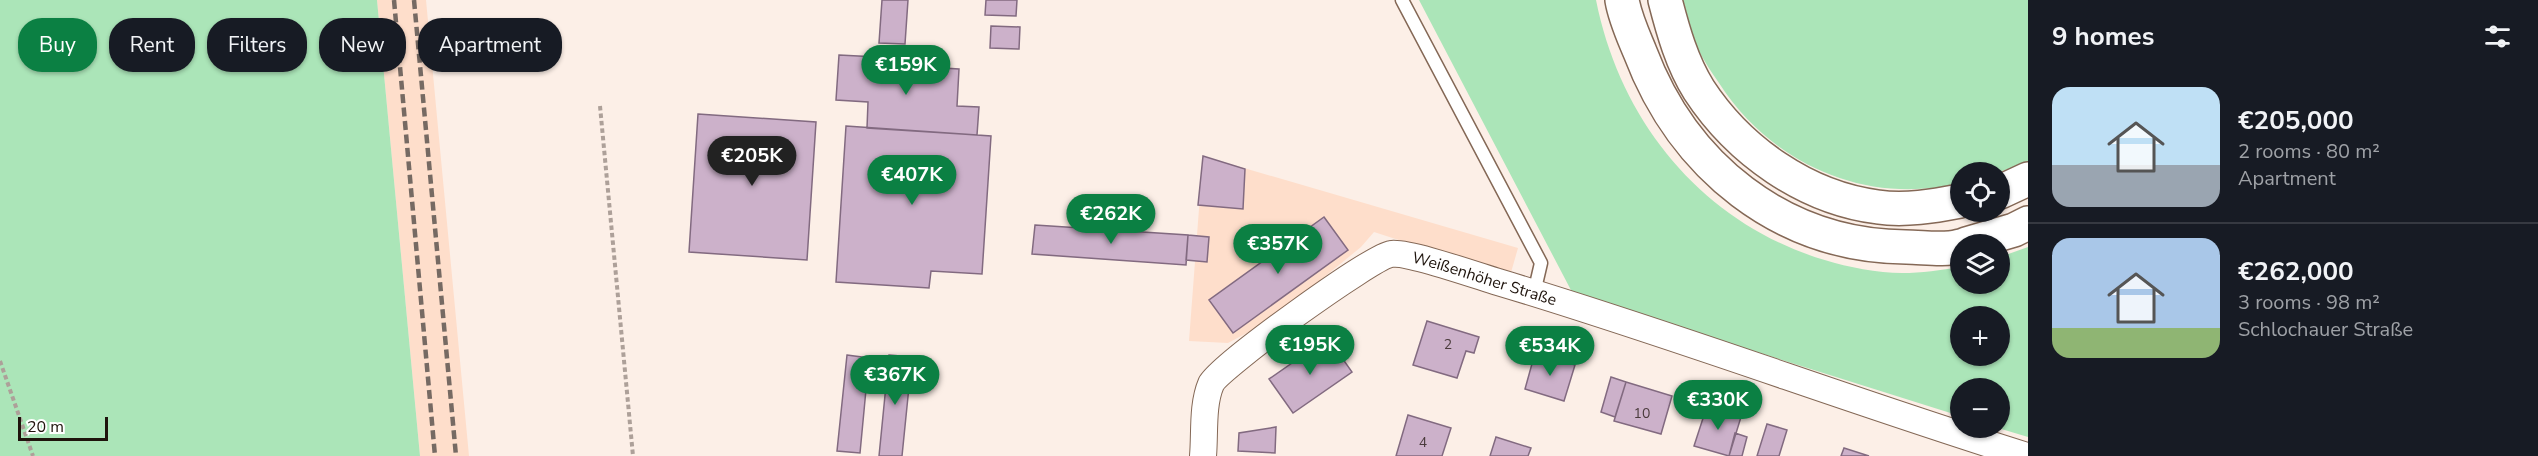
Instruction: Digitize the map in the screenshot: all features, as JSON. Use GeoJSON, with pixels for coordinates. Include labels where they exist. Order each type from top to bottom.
{"type":"FeatureCollection","features":[{"type":"Feature","properties":{"kind":"main road"},"geometry":{"type":"LineString","coordinates":[[1622,0],[1647,72],[1674,119],[1713,168],[1766,210],[1821,235],[1894,247],[1950,246]]}},
{"type":"Feature","properties":{"kind":"main road"},"geometry":{"type":"LineString","coordinates":[[1665,0],[1677,43],[1699,89],[1722,120],[1747,145],[1775,167],[1808,186],[1843,199],[1879,207],[1914,208],[1950,203]]}},
{"type":"Feature","properties":{"kind":"main road"},"geometry":{"type":"LineString","coordinates":[[2010,187],[2028,179]]}},
{"type":"Feature","properties":{"kind":"main road"},"geometry":{"type":"LineString","coordinates":[[2000,234],[2028,223]]}},
{"type":"Feature","properties":{"kind":"street","name":"Weißenhöher Straße"},"geometry":{"type":"LineString","coordinates":[[1203,456],[1212,381],[1239,357],[1366,267],[1391,254],[1414,257],[1534,293],[2015,454]]}},
{"type":"Feature","properties":{"kind":"lane"},"geometry":{"type":"LineString","coordinates":[[1402,0],[1541,263],[1534,293]]}},
{"type":"Feature","properties":{"kind":"path"},"geometry":{"type":"LineString","coordinates":[[600,106],[633,456]]}},
{"type":"Feature","properties":{"kind":"path"},"geometry":{"type":"LineString","coordinates":[[0,361],[33,456]]}},
{"type":"Feature","properties":{"kind":"shaded area"},"geometry":{"type":"Polygon","coordinates":[[[377,0],[426,0],[428,18],[418,18],[418,72],[433,72],[469,456],[420,456],[384,72],[406,72],[406,18],[379,18],[377,0]]]}},
{"type":"Feature","properties":{"kind":"shaded area"},"geometry":{"type":"Polygon","coordinates":[[[1203,156],[1518,248],[1510,276],[1374,232],[1361,247],[1290,305],[1260,326],[1228,343],[1189,341],[1203,156]]]}},
{"type":"Feature","properties":{"kind":"green space"},"geometry":{"type":"Polygon","coordinates":[[[0,0],[377,0],[379,18],[319,18],[319,72],[384,72],[420,456],[0,456],[0,0]]]}},
{"type":"Feature","properties":{"kind":"green space"},"geometry":{"type":"Polygon","coordinates":[[[1419,0],[1596,0],[1611,53],[1632,101],[1660,145],[1694,184],[1734,217],[1779,243],[1829,261],[1883,272],[1912,273],[1950,268],[1950,294],[2010,294],[2010,253],[2028,247],[2028,437],[2010,432],[2010,378],[1950,378],[1950,413],[1573,294],[1419,0]]]}},
{"type":"Feature","properties":{"kind":"green space"},"geometry":{"type":"Polygon","coordinates":[[[1683,0],[2028,0],[2028,162],[2010,168],[2010,162],[1950,162],[1950,185],[1925,189],[1890,188],[1856,183],[1824,172],[1793,156],[1765,136],[1740,111],[1705,62],[1694,40],[1683,0]]]}},
{"type":"Feature","properties":{"kind":"building"},"geometry":{"type":"Polygon","coordinates":[[[882,0],[908,0],[905,44],[879,43],[882,0]]]}},
{"type":"Feature","properties":{"kind":"building"},"geometry":{"type":"Polygon","coordinates":[[[986,0],[1017,0],[1016,16],[985,15],[986,0]]]}},
{"type":"Feature","properties":{"kind":"building"},"geometry":{"type":"Polygon","coordinates":[[[991,26],[1020,27],[1019,49],[990,48],[991,26]]]}},
{"type":"Feature","properties":{"kind":"building"},"geometry":{"type":"Polygon","coordinates":[[[839,55],[877,57],[877,64],[959,69],[957,106],[979,107],[977,135],[867,128],[868,102],[836,100],[839,55]]]}},
{"type":"Feature","properties":{"kind":"building"},"geometry":{"type":"Polygon","coordinates":[[[698,114],[816,122],[807,260],[689,252],[698,114]]]}},
{"type":"Feature","properties":{"kind":"building"},"geometry":{"type":"Polygon","coordinates":[[[846,126],[991,136],[982,274],[931,271],[929,288],[836,282],[846,126]]]}},
{"type":"Feature","properties":{"kind":"building"},"geometry":{"type":"Polygon","coordinates":[[[1203,156],[1245,169],[1243,209],[1198,205],[1203,156]]]}},
{"type":"Feature","properties":{"kind":"building"},"geometry":{"type":"Polygon","coordinates":[[[1324,217],[1348,250],[1233,333],[1209,300],[1324,217]]]}},
{"type":"Feature","properties":{"kind":"building"},"geometry":{"type":"Polygon","coordinates":[[[1035,225],[1188,235],[1186,265],[1032,254],[1035,225]]]}},
{"type":"Feature","properties":{"kind":"building"},"geometry":{"type":"Polygon","coordinates":[[[1188,235],[1209,237],[1207,262],[1186,260],[1188,235]]]}},
{"type":"Feature","properties":{"kind":"building"},"geometry":{"type":"Polygon","coordinates":[[[1427,321],[1479,337],[1474,353],[1466,351],[1457,378],[1413,365],[1427,321]]]}},
{"type":"Feature","properties":{"kind":"building"},"geometry":{"type":"Polygon","coordinates":[[[1328,338],[1352,372],[1293,413],[1269,379],[1328,338]]]}},
{"type":"Feature","properties":{"kind":"building"},"geometry":{"type":"Polygon","coordinates":[[[1535,353],[1575,365],[1564,401],[1525,389],[1535,353]]]}},
{"type":"Feature","properties":{"kind":"building"},"geometry":{"type":"Polygon","coordinates":[[[847,355],[869,358],[860,453],[837,451],[847,355]]]}},
{"type":"Feature","properties":{"kind":"building"},"geometry":{"type":"Polygon","coordinates":[[[889,355],[912,357],[902,456],[879,456],[889,355]]]}},
{"type":"Feature","properties":{"kind":"building"},"geometry":{"type":"Polygon","coordinates":[[[1611,377],[1626,382],[1615,417],[1601,412],[1611,377]]]}},
{"type":"Feature","properties":{"kind":"building"},"geometry":{"type":"Polygon","coordinates":[[[1626,382],[1672,396],[1661,434],[1614,421],[1626,382]]]}},
{"type":"Feature","properties":{"kind":"building"},"geometry":{"type":"Polygon","coordinates":[[[1707,406],[1741,417],[1729,456],[1694,446],[1707,406]]]}},
{"type":"Feature","properties":{"kind":"building"},"geometry":{"type":"Polygon","coordinates":[[[1408,415],[1451,428],[1442,456],[1396,456],[1408,415]]]}},
{"type":"Feature","properties":{"kind":"building"},"geometry":{"type":"Polygon","coordinates":[[[1767,424],[1787,430],[1779,456],[1757,456],[1767,424]]]}},
{"type":"Feature","properties":{"kind":"building"},"geometry":{"type":"Polygon","coordinates":[[[1276,427],[1275,453],[1238,451],[1239,433],[1276,427]]]}},
{"type":"Feature","properties":{"kind":"building"},"geometry":{"type":"Polygon","coordinates":[[[1735,433],[1747,437],[1742,456],[1729,456],[1735,433]]]}},
{"type":"Feature","properties":{"kind":"building"},"geometry":{"type":"Polygon","coordinates":[[[1496,437],[1531,448],[1528,456],[1490,456],[1496,437]]]}},
{"type":"Feature","properties":{"kind":"building"},"geometry":{"type":"Polygon","coordinates":[[[1844,448],[1869,456],[1841,456],[1844,448]]]}},
{"type":"Feature","properties":{"kind":"railway"},"geometry":{"type":"LineString","coordinates":[[394,0],[435,456]]}},
{"type":"Feature","properties":{"kind":"railway"},"geometry":{"type":"LineString","coordinates":[[414,0],[456,456]]}}]}
